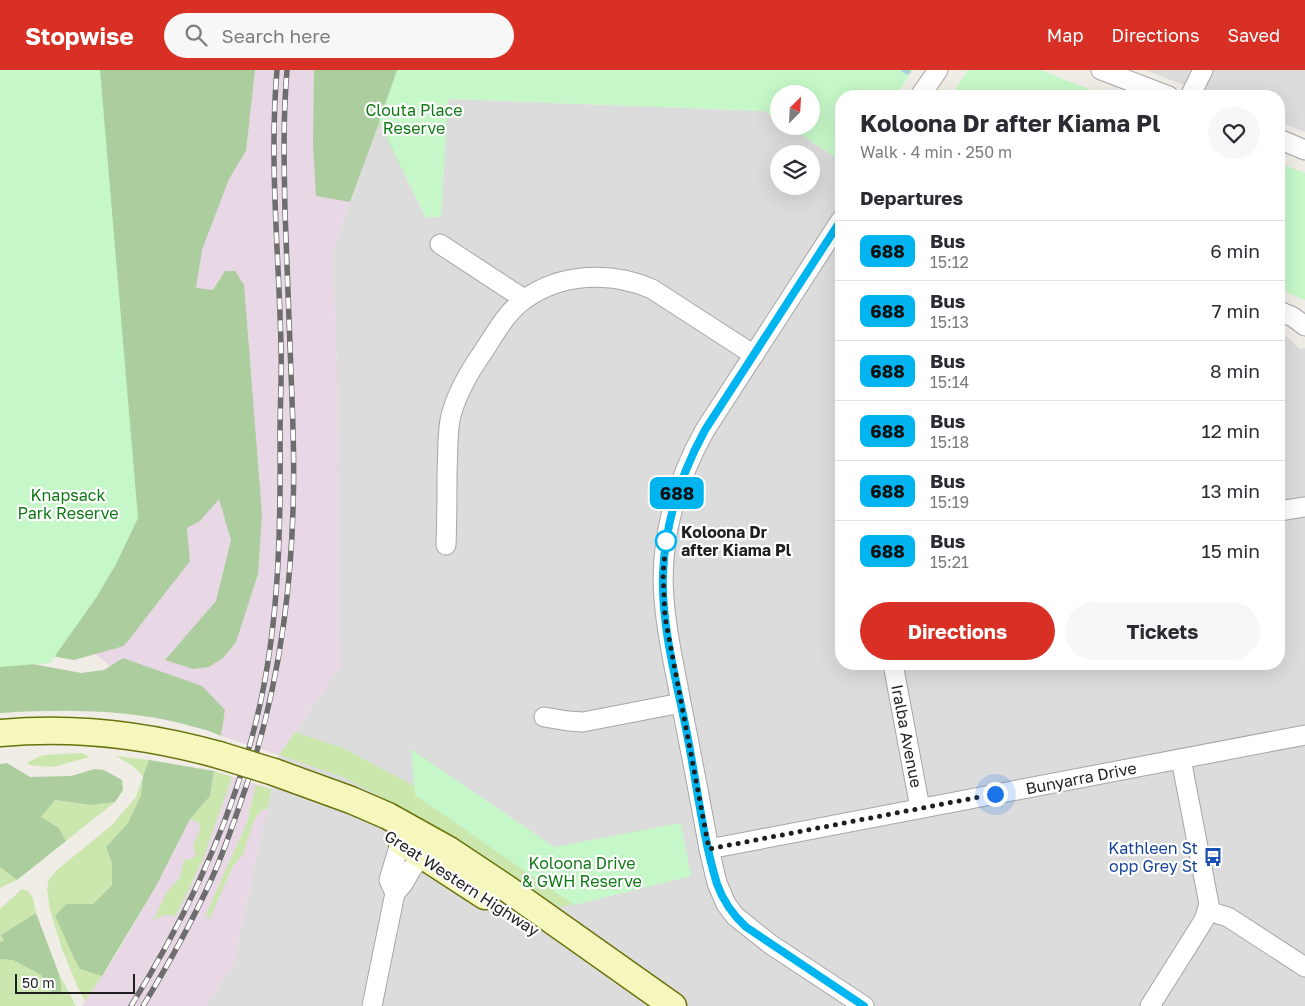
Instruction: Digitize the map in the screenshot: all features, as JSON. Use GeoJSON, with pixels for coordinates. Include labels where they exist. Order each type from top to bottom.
{"type":"FeatureCollection","features":[{"type":"Feature","properties":{"kind":"main road","name":"Great Western Highway"},"geometry":{"type":"LineString","coordinates":[[0,733],[50,731],[108,733],[171,742],[274,772],[351,800],[402,833],[449,850],[673,1006]]}},
{"type":"Feature","properties":{"kind":"main road","name":"Great Western Highway"},"geometry":{"type":"LineString","coordinates":[[402,833],[423,856],[484,895],[644,1006]]}},
{"type":"Feature","properties":{"kind":"street"},"geometry":{"type":"LineString","coordinates":[[924,90],[938,70]]}},
{"type":"Feature","properties":{"kind":"street"},"geometry":{"type":"LineString","coordinates":[[1101,70],[1153,90]]}},
{"type":"Feature","properties":{"kind":"street"},"geometry":{"type":"LineString","coordinates":[[1193,90],[1203,70]]}},
{"type":"Feature","properties":{"kind":"street"},"geometry":{"type":"LineString","coordinates":[[1285,142],[1305,150]]}},
{"type":"Feature","properties":{"kind":"street"},"geometry":{"type":"LineString","coordinates":[[835,229],[694,450],[678,489],[669,524],[664,557],[663,595],[668,633],[709,849],[721,893],[734,916],[764,940],[864,1006]]}},
{"type":"Feature","properties":{"kind":"street"},"geometry":{"type":"LineString","coordinates":[[440,244],[524,299]]}},
{"type":"Feature","properties":{"kind":"street"},"geometry":{"type":"LineString","coordinates":[[446,545],[450,419],[466,380],[481,354],[507,318],[524,299],[540,290],[580,278],[621,278],[652,289],[754,355]]}},
{"type":"Feature","properties":{"kind":"street"},"geometry":{"type":"LineString","coordinates":[[1285,314],[1305,326]]}},
{"type":"Feature","properties":{"kind":"street"},"geometry":{"type":"LineString","coordinates":[[1285,510],[1305,507]]}},
{"type":"Feature","properties":{"kind":"street","name":"Iralba Avenue"},"geometry":{"type":"LineString","coordinates":[[894,670],[920,808]]}},
{"type":"Feature","properties":{"kind":"street"},"geometry":{"type":"LineString","coordinates":[[544,717],[568,722],[583,722],[681,703]]}},
{"type":"Feature","properties":{"kind":"street","name":"Bunyarra Drive"},"geometry":{"type":"LineString","coordinates":[[709,849],[1305,735]]}},
{"type":"Feature","properties":{"kind":"street"},"geometry":{"type":"LineString","coordinates":[[1150,1006],[1197,932],[1208,911],[1208,895],[1181,759]]}},
{"type":"Feature","properties":{"kind":"street"},"geometry":{"type":"LineString","coordinates":[[395,893],[389,880],[402,833]]}},
{"type":"Feature","properties":{"kind":"street"},"geometry":{"type":"LineString","coordinates":[[372,1006],[395,893],[404,884],[412,868],[423,856]]}},
{"type":"Feature","properties":{"kind":"street"},"geometry":{"type":"LineString","coordinates":[[1208,911],[1228,917],[1305,967]]}},
{"type":"Feature","properties":{"kind":"shaded area"},"geometry":{"type":"Polygon","coordinates":[[[197,70],[397,70],[333,250],[337,368],[340,667],[279,755],[221,736],[225,710],[121,675],[89,649],[197,70]]]}},
{"type":"Feature","properties":{"kind":"shaded area"},"geometry":{"type":"Polygon","coordinates":[[[1145,70],[1305,70],[1305,132],[1285,124],[1285,90],[1197,90],[1145,70]]]}},
{"type":"Feature","properties":{"kind":"shaded area"},"geometry":{"type":"Polygon","coordinates":[[[448,99],[764,111],[770,115],[770,135],[802,135],[817,145],[770,145],[770,195],[820,195],[820,147],[835,157],[835,670],[1285,670],[1285,336],[1300,349],[1305,348],[1305,1006],[206,1006],[234,963],[264,821],[268,814],[278,757],[340,667],[337,368],[333,250],[379,122],[426,218],[441,216],[448,99]]]}},
{"type":"Feature","properties":{"kind":"shaded area"},"geometry":{"type":"Polygon","coordinates":[[[214,771],[271,789],[268,814],[264,821],[234,963],[206,1006],[82,1006],[116,955],[155,888],[190,819],[210,797],[214,771]]]}},
{"type":"Feature","properties":{"kind":"green space"},"geometry":{"type":"Polygon","coordinates":[[[0,70],[255,70],[246,151],[229,179],[202,250],[196,288],[213,290],[225,271],[235,271],[244,285],[262,514],[258,574],[236,642],[223,658],[209,667],[193,669],[165,660],[216,601],[231,540],[219,499],[200,521],[187,528],[190,561],[124,646],[74,660],[0,647],[0,70]]]}},
{"type":"Feature","properties":{"kind":"green space","name":"Knapsack Park Reserve"},"geometry":{"type":"Polygon","coordinates":[[[0,70],[100,70],[138,518],[116,564],[96,598],[50,663],[0,667],[0,70]]]}},
{"type":"Feature","properties":{"kind":"green space"},"geometry":{"type":"Polygon","coordinates":[[[314,70],[456,70],[448,99],[444,163],[402,169],[379,123],[350,202],[316,196],[313,144],[314,70]]]}},
{"type":"Feature","properties":{"kind":"green space","name":"Clouta Place Reserve"},"geometry":{"type":"Polygon","coordinates":[[[397,70],[912,70],[900,90],[835,90],[835,157],[820,147],[820,145],[817,145],[802,135],[820,135],[820,85],[770,85],[770,115],[764,111],[448,99],[441,216],[426,218],[379,122],[397,70]]]}},
{"type":"Feature","properties":{"kind":"green space"},"geometry":{"type":"Polygon","coordinates":[[[968,70],[1040,70],[1092,90],[955,90],[968,70]]]}},
{"type":"Feature","properties":{"kind":"green space"},"geometry":{"type":"Polygon","coordinates":[[[1285,165],[1305,173],[1305,300],[1285,292],[1285,165]]]}},
{"type":"Feature","properties":{"kind":"green space"},"geometry":{"type":"Polygon","coordinates":[[[0,658],[81,673],[104,670],[123,658],[202,686],[225,710],[221,736],[184,724],[139,715],[93,711],[0,713],[0,658]]]}},
{"type":"Feature","properties":{"kind":"green space"},"geometry":{"type":"Polygon","coordinates":[[[295,732],[343,748],[424,791],[582,903],[560,907],[457,841],[385,799],[343,777],[279,755],[295,732]]]}},
{"type":"Feature","properties":{"kind":"green space","name":"Koloona Drive & GWH Reserve"},"geometry":{"type":"Polygon","coordinates":[[[411,749],[554,847],[681,823],[691,876],[574,905],[415,795],[411,749]]]}},
{"type":"Feature","properties":{"kind":"green space"},"geometry":{"type":"Polygon","coordinates":[[[82,753],[90,757],[53,767],[28,765],[28,762],[43,755],[82,753]]]}},
{"type":"Feature","properties":{"kind":"green space"},"geometry":{"type":"Polygon","coordinates":[[[116,756],[149,760],[143,776],[133,766],[116,756]]]}},
{"type":"Feature","properties":{"kind":"green space"},"geometry":{"type":"Polygon","coordinates":[[[149,760],[214,771],[210,796],[190,819],[155,888],[102,976],[80,969],[55,916],[66,904],[93,904],[112,885],[112,863],[106,847],[128,823],[141,795],[143,776],[149,760]]]}},
{"type":"Feature","properties":{"kind":"green space"},"geometry":{"type":"Polygon","coordinates":[[[7,763],[30,777],[71,776],[95,769],[104,770],[122,780],[123,790],[115,802],[91,805],[55,800],[41,817],[59,828],[66,841],[17,880],[0,867],[0,764],[7,763]]]}},
{"type":"Feature","properties":{"kind":"green space"},"geometry":{"type":"Polygon","coordinates":[[[214,771],[232,777],[203,859],[176,916],[164,915],[154,920],[166,893],[179,879],[184,860],[196,856],[193,845],[200,830],[199,823],[190,819],[210,796],[214,771]]]}},
{"type":"Feature","properties":{"kind":"green space"},"geometry":{"type":"Polygon","coordinates":[[[143,776],[141,795],[128,823],[106,847],[112,863],[112,885],[93,904],[66,904],[67,939],[73,956],[89,970],[102,976],[85,1001],[62,949],[50,910],[47,889],[49,879],[58,869],[111,826],[136,797],[143,776]]]}},
{"type":"Feature","properties":{"kind":"green space"},"geometry":{"type":"Polygon","coordinates":[[[256,785],[271,789],[268,809],[262,810],[254,820],[243,854],[233,866],[209,920],[206,914],[246,825],[256,785]]]}},
{"type":"Feature","properties":{"kind":"green space"},"geometry":{"type":"Polygon","coordinates":[[[55,800],[91,805],[115,802],[66,841],[59,828],[41,817],[55,800]]]}},
{"type":"Feature","properties":{"kind":"green space"},"geometry":{"type":"Polygon","coordinates":[[[0,867],[17,880],[0,888],[0,867]]]}},
{"type":"Feature","properties":{"kind":"green space"},"geometry":{"type":"Polygon","coordinates":[[[22,889],[28,891],[33,898],[36,913],[1,935],[4,941],[0,942],[0,909],[22,889]]]}},
{"type":"Feature","properties":{"kind":"green space"},"geometry":{"type":"Polygon","coordinates":[[[36,913],[59,974],[62,991],[54,995],[41,975],[13,960],[0,959],[0,942],[4,941],[1,935],[36,913]]]}},
{"type":"Feature","properties":{"kind":"green space"},"geometry":{"type":"Polygon","coordinates":[[[0,959],[13,960],[41,975],[54,994],[62,991],[59,974],[76,1006],[0,1006],[0,959]]]}},
{"type":"Feature","properties":{"kind":"waterway"},"geometry":{"type":"LineString","coordinates":[[904,70],[908,72]]}},
{"type":"Feature","properties":{"kind":"railway"},"geometry":{"type":"LineString","coordinates":[[131,1006],[186,909],[230,808],[252,737],[268,663],[276,587],[280,510],[281,357],[274,174],[277,70]]}},
{"type":"Feature","properties":{"kind":"railway"},"geometry":{"type":"LineString","coordinates":[[143,1006],[171,959],[196,911],[216,870],[229,836],[266,716],[284,622],[289,575],[294,478],[284,175],[287,70]]}},
{"type":"Feature","properties":{"kind":"bus line","name":"688"},"geometry":{"type":"LineString","coordinates":[[835,229],[694,450],[678,489],[669,524],[664,557],[663,595],[665,617],[709,849],[717,884],[726,904],[734,916],[746,927],[864,1006]]}},
{"type":"Feature","properties":{"kind":"place","name":"Koloona Dr after Kiama Pl"},"geometry":{"type":"Point","coordinates":[666,541]}},
{"type":"Feature","properties":{"kind":"place","name":"Kathleen St opp Grey St"},"geometry":{"type":"Point","coordinates":[1213,857]}},
{"type":"Feature","properties":{"kind":"route"},"geometry":{"type":"LineString","coordinates":[[666,541],[663,574],[665,617],[709,849],[995,794]]}}]}
